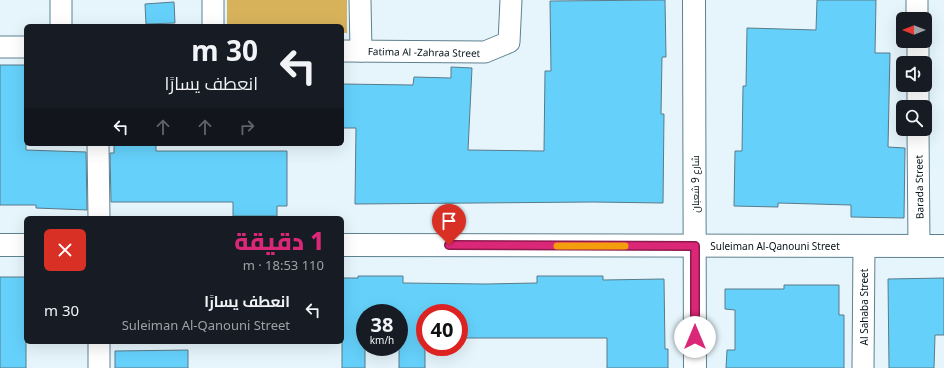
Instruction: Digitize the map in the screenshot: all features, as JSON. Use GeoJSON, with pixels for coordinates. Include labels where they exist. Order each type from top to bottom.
{"type":"FeatureCollection","features":[{"type":"Feature","properties":{"kind":"street"},"geometry":{"type":"LineString","coordinates":[[61,0],[61,24]]}},
{"type":"Feature","properties":{"kind":"street"},"geometry":{"type":"LineString","coordinates":[[213,0],[214,24]]}},
{"type":"Feature","properties":{"kind":"street"},"geometry":{"type":"LineString","coordinates":[[351,51],[360,0]]}},
{"type":"Feature","properties":{"kind":"street","name":"Fatima Al -Zahraa Street"},"geometry":{"type":"LineString","coordinates":[[351,51],[485,52],[509,42],[511,0]]}},
{"type":"Feature","properties":{"kind":"street","name":"شارع 9 شعبان"},"geometry":{"type":"LineString","coordinates":[[694,0],[695,368]]}},
{"type":"Feature","properties":{"kind":"street"},"geometry":{"type":"LineString","coordinates":[[917,0],[917,12]]}},
{"type":"Feature","properties":{"kind":"street"},"geometry":{"type":"LineString","coordinates":[[0,47],[24,47]]}},
{"type":"Feature","properties":{"kind":"street","name":"Barada Street"},"geometry":{"type":"LineString","coordinates":[[918,136],[919,246]]}},
{"type":"Feature","properties":{"kind":"street"},"geometry":{"type":"LineString","coordinates":[[98,146],[99,216]]}},
{"type":"Feature","properties":{"kind":"street"},"geometry":{"type":"LineString","coordinates":[[0,245],[24,245]]}},
{"type":"Feature","properties":{"kind":"street","name":"Suleiman Al-Qanouni Street"},"geometry":{"type":"LineString","coordinates":[[344,245],[944,246]]}},
{"type":"Feature","properties":{"kind":"street","name":"Al Sahaba Street"},"geometry":{"type":"LineString","coordinates":[[863,368],[864,246]]}},
{"type":"Feature","properties":{"kind":"street"},"geometry":{"type":"LineString","coordinates":[[99,344],[99,368]]}},
{"type":"Feature","properties":{"kind":"shaded area"},"geometry":{"type":"Polygon","coordinates":[[[227,0],[347,0],[347,33],[344,33],[344,24],[227,24],[227,0]]]}},
{"type":"Feature","properties":{"kind":"building"},"geometry":{"type":"Polygon","coordinates":[[[665,0],[666,57],[662,57],[661,114],[664,114],[663,203],[593,202],[355,204],[356,128],[344,128],[344,84],[413,85],[414,77],[451,78],[451,67],[472,68],[468,150],[544,151],[545,71],[551,71],[550,1],[665,0]]]}},
{"type":"Feature","properties":{"kind":"building"},"geometry":{"type":"Polygon","coordinates":[[[817,0],[876,0],[875,53],[890,53],[888,147],[905,148],[904,218],[851,217],[851,205],[778,203],[778,207],[734,206],[735,151],[742,151],[743,86],[746,86],[747,28],[816,30],[817,0]]]}},
{"type":"Feature","properties":{"kind":"building"},"geometry":{"type":"Polygon","coordinates":[[[174,2],[175,23],[146,24],[145,4],[174,2]]]}},
{"type":"Feature","properties":{"kind":"building"},"geometry":{"type":"Polygon","coordinates":[[[0,65],[24,65],[24,146],[26,146],[26,150],[86,152],[87,210],[36,208],[36,205],[0,205],[0,65]]]}},
{"type":"Feature","properties":{"kind":"building"},"geometry":{"type":"Polygon","coordinates":[[[114,146],[156,146],[156,151],[287,151],[287,206],[277,206],[277,216],[233,216],[233,202],[111,202],[110,153],[114,153],[114,146]]]}},
{"type":"Feature","properties":{"kind":"building"},"geometry":{"type":"Polygon","coordinates":[[[358,276],[403,276],[403,283],[486,284],[537,283],[537,276],[603,276],[603,280],[664,279],[665,349],[668,349],[668,368],[607,368],[607,338],[468,338],[468,304],[416,304],[416,356],[425,356],[425,368],[399,368],[399,356],[408,356],[408,304],[356,304],[356,356],[365,356],[365,368],[342,368],[342,344],[344,344],[344,278],[358,278],[358,276]]]}},
{"type":"Feature","properties":{"kind":"building"},"geometry":{"type":"Polygon","coordinates":[[[0,277],[24,277],[24,344],[26,344],[26,368],[0,368],[0,277]]]}},
{"type":"Feature","properties":{"kind":"building"},"geometry":{"type":"Polygon","coordinates":[[[944,278],[944,335],[935,335],[934,368],[889,368],[888,279],[944,278]]]}},
{"type":"Feature","properties":{"kind":"building"},"geometry":{"type":"Polygon","coordinates":[[[784,285],[839,285],[839,315],[844,315],[844,368],[726,368],[727,350],[735,350],[735,310],[725,309],[725,289],[784,289],[784,285]]]}},
{"type":"Feature","properties":{"kind":"building"},"geometry":{"type":"Polygon","coordinates":[[[188,350],[188,368],[115,368],[115,351],[188,350]]]}},
{"type":"Feature","properties":{"kind":"slow traffic"},"geometry":{"type":"LineString","coordinates":[[557,246],[625,246]]}},
{"type":"Feature","properties":{"kind":"route"},"geometry":{"type":"LineString","coordinates":[[449,245],[695,246],[695,337]]}}]}
